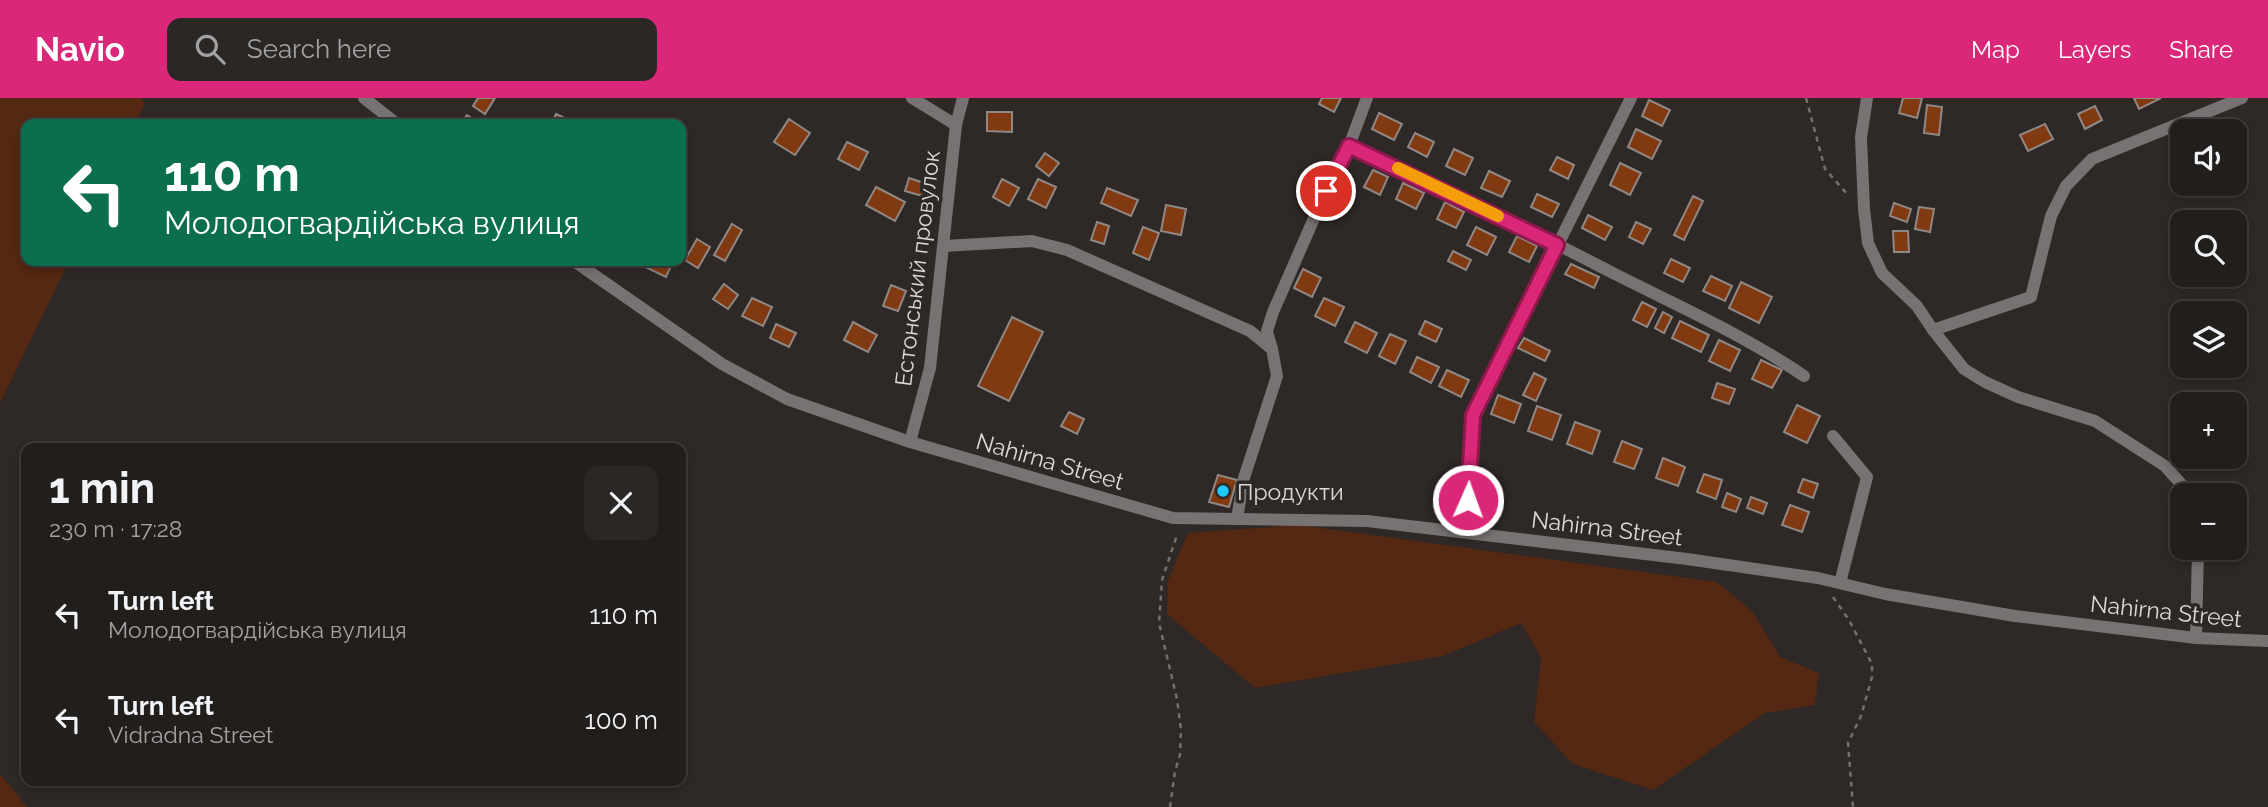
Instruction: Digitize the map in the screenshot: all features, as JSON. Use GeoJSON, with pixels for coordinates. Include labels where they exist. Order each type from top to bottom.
{"type":"FeatureCollection","features":[{"type":"Feature","properties":{"kind":"street"},"geometry":{"type":"LineString","coordinates":[[364,98],[391,119]]}},
{"type":"Feature","properties":{"kind":"street"},"geometry":{"type":"LineString","coordinates":[[912,98],[956,125]]}},
{"type":"Feature","properties":{"kind":"street","name":"Естонський провулок"},"geometry":{"type":"LineString","coordinates":[[910,442],[930,368],[956,125],[963,98]]}},
{"type":"Feature","properties":{"kind":"street"},"geometry":{"type":"LineString","coordinates":[[1237,518],[1244,478],[1277,376],[1267,331],[1326,191],[1349,146],[1367,98]]}},
{"type":"Feature","properties":{"kind":"street"},"geometry":{"type":"LineString","coordinates":[[1469,533],[1468,500],[1473,415],[1631,98]]}},
{"type":"Feature","properties":{"kind":"street"},"geometry":{"type":"LineString","coordinates":[[1867,98],[1861,136],[1864,209],[1868,243],[1882,273],[1917,306],[1964,369],[2018,397],[2095,421],[2165,466],[2180,483]]}},
{"type":"Feature","properties":{"kind":"street"},"geometry":{"type":"LineString","coordinates":[[1933,330],[2031,297],[2051,216],[2066,186],[2092,159],[2242,98]]}},
{"type":"Feature","properties":{"kind":"street"},"geometry":{"type":"LineString","coordinates":[[1349,146],[1557,245],[1777,357],[1804,376]]}},
{"type":"Feature","properties":{"kind":"street"},"geometry":{"type":"LineString","coordinates":[[944,246],[1032,241],[1067,250],[1250,331],[1272,349]]}},
{"type":"Feature","properties":{"kind":"street","name":"Nahirna Street"},"geometry":{"type":"LineString","coordinates":[[581,266],[733,370],[787,399],[910,442],[1173,518],[1367,521],[1686,559],[1818,578],[1885,594],[2015,617],[2196,638],[2268,642]]}},
{"type":"Feature","properties":{"kind":"street"},"geometry":{"type":"LineString","coordinates":[[1833,436],[1867,477],[1840,583]]}},
{"type":"Feature","properties":{"kind":"street"},"geometry":{"type":"LineString","coordinates":[[2196,638],[2198,560]]}},
{"type":"Feature","properties":{"kind":"path"},"geometry":{"type":"LineString","coordinates":[[1806,98],[1825,169],[1839,187],[1864,209]]}},
{"type":"Feature","properties":{"kind":"path"},"geometry":{"type":"LineString","coordinates":[[1170,807],[1180,755],[1181,730],[1177,699],[1159,623],[1162,580],[1176,538],[1173,518]]}},
{"type":"Feature","properties":{"kind":"path"},"geometry":{"type":"LineString","coordinates":[[1818,578],[1849,620],[1872,664],[1872,677],[1861,716],[1848,743],[1853,807]]}},
{"type":"Feature","properties":{"kind":"shaded area"},"geometry":{"type":"Polygon","coordinates":[[[0,98],[141,98],[145,103],[137,119],[21,119],[21,266],[67,266],[0,403],[0,98]]]}},
{"type":"Feature","properties":{"kind":"shaded area"},"geometry":{"type":"Polygon","coordinates":[[[1299,525],[1717,582],[1752,611],[1780,657],[1819,673],[1815,705],[1765,713],[1653,790],[1573,764],[1534,722],[1541,657],[1521,623],[1443,656],[1255,688],[1167,614],[1168,580],[1188,533],[1299,525]]]}},
{"type":"Feature","properties":{"kind":"shaded area"},"geometry":{"type":"Polygon","coordinates":[[[0,774],[27,807],[0,807],[0,774]]]}},
{"type":"Feature","properties":{"kind":"building"},"geometry":{"type":"Polygon","coordinates":[[[478,98],[495,98],[485,114],[473,106],[478,98]]]}},
{"type":"Feature","properties":{"kind":"building"},"geometry":{"type":"Polygon","coordinates":[[[1322,98],[1341,98],[1334,112],[1319,104],[1322,98]]]}},
{"type":"Feature","properties":{"kind":"building"},"geometry":{"type":"Polygon","coordinates":[[[1903,98],[1922,98],[1917,118],[1899,113],[1903,98]]]}},
{"type":"Feature","properties":{"kind":"building"},"geometry":{"type":"Polygon","coordinates":[[[2134,98],[2161,98],[2139,109],[2134,98]]]}},
{"type":"Feature","properties":{"kind":"building"},"geometry":{"type":"Polygon","coordinates":[[[1649,100],[1670,110],[1662,126],[1642,116],[1649,100]]]}},
{"type":"Feature","properties":{"kind":"building"},"geometry":{"type":"Polygon","coordinates":[[[1927,105],[1942,107],[1939,135],[1924,133],[1927,105]]]}},
{"type":"Feature","properties":{"kind":"building"},"geometry":{"type":"Polygon","coordinates":[[[2095,106],[2102,120],[2085,129],[2078,114],[2095,106]]]}},
{"type":"Feature","properties":{"kind":"building"},"geometry":{"type":"Polygon","coordinates":[[[987,112],[1012,112],[1012,132],[987,131],[987,112]]]}},
{"type":"Feature","properties":{"kind":"building"},"geometry":{"type":"Polygon","coordinates":[[[1379,113],[1402,124],[1394,140],[1372,129],[1379,113]]]}},
{"type":"Feature","properties":{"kind":"building"},"geometry":{"type":"Polygon","coordinates":[[[556,114],[567,119],[554,119],[556,114]]]}},
{"type":"Feature","properties":{"kind":"building"},"geometry":{"type":"Polygon","coordinates":[[[789,119],[810,133],[795,155],[774,142],[789,119]]]}},
{"type":"Feature","properties":{"kind":"building"},"geometry":{"type":"Polygon","coordinates":[[[2045,124],[2053,139],[2028,151],[2020,135],[2045,124]]]}},
{"type":"Feature","properties":{"kind":"building"},"geometry":{"type":"Polygon","coordinates":[[[1636,129],[1661,141],[1652,159],[1628,147],[1636,129]]]}},
{"type":"Feature","properties":{"kind":"building"},"geometry":{"type":"Polygon","coordinates":[[[1415,133],[1434,142],[1427,157],[1408,147],[1415,133]]]}},
{"type":"Feature","properties":{"kind":"building"},"geometry":{"type":"Polygon","coordinates":[[[847,142],[868,152],[859,170],[838,159],[847,142]]]}},
{"type":"Feature","properties":{"kind":"building"},"geometry":{"type":"Polygon","coordinates":[[[1454,149],[1473,158],[1465,175],[1446,166],[1454,149]]]}},
{"type":"Feature","properties":{"kind":"building"},"geometry":{"type":"Polygon","coordinates":[[[1045,153],[1059,163],[1049,176],[1036,166],[1045,153]]]}},
{"type":"Feature","properties":{"kind":"building"},"geometry":{"type":"Polygon","coordinates":[[[1557,157],[1574,165],[1568,179],[1550,170],[1557,157]]]}},
{"type":"Feature","properties":{"kind":"building"},"geometry":{"type":"Polygon","coordinates":[[[1620,163],[1641,173],[1630,195],[1610,185],[1620,163]]]}},
{"type":"Feature","properties":{"kind":"building"},"geometry":{"type":"Polygon","coordinates":[[[1373,170],[1388,177],[1380,195],[1364,187],[1373,170]]]}},
{"type":"Feature","properties":{"kind":"building"},"geometry":{"type":"Polygon","coordinates":[[[1489,171],[1510,181],[1502,197],[1481,188],[1489,171]]]}},
{"type":"Feature","properties":{"kind":"building"},"geometry":{"type":"Polygon","coordinates":[[[909,178],[930,185],[926,197],[905,191],[909,178]]]}},
{"type":"Feature","properties":{"kind":"building"},"geometry":{"type":"Polygon","coordinates":[[[1002,179],[1019,188],[1009,206],[993,197],[1002,179]]]}},
{"type":"Feature","properties":{"kind":"building"},"geometry":{"type":"Polygon","coordinates":[[[1038,179],[1056,187],[1046,208],[1028,199],[1038,179]]]}},
{"type":"Feature","properties":{"kind":"building"},"geometry":{"type":"Polygon","coordinates":[[[1403,183],[1424,193],[1416,209],[1396,199],[1403,183]]]}},
{"type":"Feature","properties":{"kind":"building"},"geometry":{"type":"Polygon","coordinates":[[[876,187],[905,202],[895,221],[866,205],[876,187]]]}},
{"type":"Feature","properties":{"kind":"building"},"geometry":{"type":"Polygon","coordinates":[[[1107,188],[1138,200],[1131,216],[1101,203],[1107,188]]]}},
{"type":"Feature","properties":{"kind":"building"},"geometry":{"type":"Polygon","coordinates":[[[1537,194],[1559,204],[1552,217],[1531,207],[1537,194]]]}},
{"type":"Feature","properties":{"kind":"building"},"geometry":{"type":"Polygon","coordinates":[[[1693,196],[1703,201],[1684,240],[1674,235],[1693,196]]]}},
{"type":"Feature","properties":{"kind":"building"},"geometry":{"type":"Polygon","coordinates":[[[1445,202],[1464,212],[1456,228],[1437,219],[1445,202]]]}},
{"type":"Feature","properties":{"kind":"building"},"geometry":{"type":"Polygon","coordinates":[[[1894,203],[1911,209],[1907,222],[1890,216],[1894,203]]]}},
{"type":"Feature","properties":{"kind":"building"},"geometry":{"type":"Polygon","coordinates":[[[1166,205],[1186,209],[1181,235],[1161,231],[1166,205]]]}},
{"type":"Feature","properties":{"kind":"building"},"geometry":{"type":"Polygon","coordinates":[[[1919,207],[1934,209],[1930,232],[1915,229],[1919,207]]]}},
{"type":"Feature","properties":{"kind":"building"},"geometry":{"type":"Polygon","coordinates":[[[1588,215],[1612,227],[1605,240],[1582,228],[1588,215]]]}},
{"type":"Feature","properties":{"kind":"building"},"geometry":{"type":"Polygon","coordinates":[[[1097,222],[1109,226],[1104,244],[1091,240],[1097,222]]]}},
{"type":"Feature","properties":{"kind":"building"},"geometry":{"type":"Polygon","coordinates":[[[1636,222],[1651,229],[1643,244],[1629,237],[1636,222]]]}},
{"type":"Feature","properties":{"kind":"building"},"geometry":{"type":"Polygon","coordinates":[[[732,224],[742,230],[725,261],[714,255],[732,224]]]}},
{"type":"Feature","properties":{"kind":"building"},"geometry":{"type":"Polygon","coordinates":[[[1143,227],[1159,233],[1149,260],[1133,253],[1143,227]]]}},
{"type":"Feature","properties":{"kind":"building"},"geometry":{"type":"Polygon","coordinates":[[[1476,227],[1496,237],[1487,255],[1467,245],[1476,227]]]}},
{"type":"Feature","properties":{"kind":"building"},"geometry":{"type":"Polygon","coordinates":[[[1893,231],[1908,231],[1909,252],[1894,252],[1893,231]]]}},
{"type":"Feature","properties":{"kind":"building"},"geometry":{"type":"Polygon","coordinates":[[[1517,236],[1537,246],[1529,262],[1509,252],[1517,236]]]}},
{"type":"Feature","properties":{"kind":"building"},"geometry":{"type":"Polygon","coordinates":[[[697,239],[710,247],[698,268],[686,258],[697,239]]]}},
{"type":"Feature","properties":{"kind":"building"},"geometry":{"type":"Polygon","coordinates":[[[1453,251],[1471,260],[1466,270],[1448,261],[1453,251]]]}},
{"type":"Feature","properties":{"kind":"building"},"geometry":{"type":"Polygon","coordinates":[[[1671,259],[1690,268],[1683,282],[1664,273],[1671,259]]]}},
{"type":"Feature","properties":{"kind":"building"},"geometry":{"type":"Polygon","coordinates":[[[1571,264],[1599,277],[1594,288],[1565,274],[1571,264]]]}},
{"type":"Feature","properties":{"kind":"building"},"geometry":{"type":"Polygon","coordinates":[[[643,266],[671,266],[666,277],[643,266]]]}},
{"type":"Feature","properties":{"kind":"building"},"geometry":{"type":"Polygon","coordinates":[[[1303,269],[1321,278],[1312,297],[1294,288],[1303,269]]]}},
{"type":"Feature","properties":{"kind":"building"},"geometry":{"type":"Polygon","coordinates":[[[1711,276],[1732,286],[1725,301],[1703,291],[1711,276]]]}},
{"type":"Feature","properties":{"kind":"building"},"geometry":{"type":"Polygon","coordinates":[[[1741,282],[1772,297],[1759,323],[1729,308],[1741,282]]]}},
{"type":"Feature","properties":{"kind":"building"},"geometry":{"type":"Polygon","coordinates":[[[724,284],[738,295],[728,309],[713,299],[724,284]]]}},
{"type":"Feature","properties":{"kind":"building"},"geometry":{"type":"Polygon","coordinates":[[[891,285],[906,291],[898,311],[883,306],[891,285]]]}},
{"type":"Feature","properties":{"kind":"building"},"geometry":{"type":"Polygon","coordinates":[[[752,298],[772,307],[763,326],[742,316],[752,298]]]}},
{"type":"Feature","properties":{"kind":"building"},"geometry":{"type":"Polygon","coordinates":[[[1324,298],[1344,307],[1335,326],[1315,316],[1324,298]]]}},
{"type":"Feature","properties":{"kind":"building"},"geometry":{"type":"Polygon","coordinates":[[[1642,302],[1656,309],[1647,327],[1633,320],[1642,302]]]}},
{"type":"Feature","properties":{"kind":"building"},"geometry":{"type":"Polygon","coordinates":[[[1663,312],[1672,317],[1664,333],[1655,328],[1663,312]]]}},
{"type":"Feature","properties":{"kind":"building"},"geometry":{"type":"Polygon","coordinates":[[[1012,317],[1043,332],[1009,401],[978,386],[1012,317]]]}},
{"type":"Feature","properties":{"kind":"building"},"geometry":{"type":"Polygon","coordinates":[[[1425,321],[1442,329],[1436,342],[1419,334],[1425,321]]]}},
{"type":"Feature","properties":{"kind":"building"},"geometry":{"type":"Polygon","coordinates":[[[1680,321],[1709,335],[1701,352],[1672,338],[1680,321]]]}},
{"type":"Feature","properties":{"kind":"building"},"geometry":{"type":"Polygon","coordinates":[[[853,322],[877,335],[868,352],[844,340],[853,322]]]}},
{"type":"Feature","properties":{"kind":"building"},"geometry":{"type":"Polygon","coordinates":[[[1355,322],[1377,333],[1367,353],[1345,342],[1355,322]]]}},
{"type":"Feature","properties":{"kind":"building"},"geometry":{"type":"Polygon","coordinates":[[[776,324],[796,333],[789,347],[770,338],[776,324]]]}},
{"type":"Feature","properties":{"kind":"building"},"geometry":{"type":"Polygon","coordinates":[[[1390,334],[1406,341],[1395,364],[1379,356],[1390,334]]]}},
{"type":"Feature","properties":{"kind":"building"},"geometry":{"type":"Polygon","coordinates":[[[1524,338],[1550,351],[1545,361],[1518,348],[1524,338]]]}},
{"type":"Feature","properties":{"kind":"building"},"geometry":{"type":"Polygon","coordinates":[[[1719,340],[1740,350],[1730,371],[1709,361],[1719,340]]]}},
{"type":"Feature","properties":{"kind":"building"},"geometry":{"type":"Polygon","coordinates":[[[1417,357],[1439,367],[1431,383],[1410,372],[1417,357]]]}},
{"type":"Feature","properties":{"kind":"building"},"geometry":{"type":"Polygon","coordinates":[[[1761,360],[1782,370],[1772,388],[1752,379],[1761,360]]]}},
{"type":"Feature","properties":{"kind":"building"},"geometry":{"type":"Polygon","coordinates":[[[1447,370],[1469,380],[1461,397],[1439,386],[1447,370]]]}},
{"type":"Feature","properties":{"kind":"building"},"geometry":{"type":"Polygon","coordinates":[[[1534,373],[1546,379],[1536,401],[1523,395],[1534,373]]]}},
{"type":"Feature","properties":{"kind":"building"},"geometry":{"type":"Polygon","coordinates":[[[1717,383],[1735,389],[1729,404],[1712,398],[1717,383]]]}},
{"type":"Feature","properties":{"kind":"building"},"geometry":{"type":"Polygon","coordinates":[[[1498,395],[1521,404],[1514,423],[1491,414],[1498,395]]]}},
{"type":"Feature","properties":{"kind":"building"},"geometry":{"type":"Polygon","coordinates":[[[1797,405],[1820,416],[1807,443],[1784,432],[1797,405]]]}},
{"type":"Feature","properties":{"kind":"building"},"geometry":{"type":"Polygon","coordinates":[[[1537,406],[1561,415],[1552,440],[1528,431],[1537,406]]]}},
{"type":"Feature","properties":{"kind":"building"},"geometry":{"type":"Polygon","coordinates":[[[1069,412],[1084,419],[1077,434],[1061,426],[1069,412]]]}},
{"type":"Feature","properties":{"kind":"building"},"geometry":{"type":"Polygon","coordinates":[[[1575,422],[1600,431],[1592,454],[1567,444],[1575,422]]]}},
{"type":"Feature","properties":{"kind":"building"},"geometry":{"type":"Polygon","coordinates":[[[1622,441],[1642,449],[1634,469],[1614,462],[1622,441]]]}},
{"type":"Feature","properties":{"kind":"building"},"geometry":{"type":"Polygon","coordinates":[[[1663,458],[1685,467],[1678,486],[1656,478],[1663,458]]]}},
{"type":"Feature","properties":{"kind":"building"},"geometry":{"type":"Polygon","coordinates":[[[1704,474],[1722,480],[1716,499],[1697,492],[1704,474]]]}},
{"type":"Feature","properties":{"kind":"building","name":"Продукти"},"geometry":{"type":"Polygon","coordinates":[[[1218,475],[1237,480],[1229,507],[1209,502],[1218,475]]]}},
{"type":"Feature","properties":{"kind":"building"},"geometry":{"type":"Polygon","coordinates":[[[1803,479],[1818,484],[1813,498],[1798,492],[1803,479]]]}},
{"type":"Feature","properties":{"kind":"building"},"geometry":{"type":"Polygon","coordinates":[[[1727,493],[1741,499],[1736,512],[1722,507],[1727,493]]]}},
{"type":"Feature","properties":{"kind":"building"},"geometry":{"type":"Polygon","coordinates":[[[1751,497],[1767,503],[1763,514],[1747,508],[1751,497]]]}},
{"type":"Feature","properties":{"kind":"building"},"geometry":{"type":"Polygon","coordinates":[[[1790,505],[1809,512],[1802,532],[1782,525],[1790,505]]]}},
{"type":"Feature","properties":{"kind":"slow traffic"},"geometry":{"type":"LineString","coordinates":[[1398,168],[1498,216]]}},
{"type":"Feature","properties":{"kind":"place","name":"Продукти"},"geometry":{"type":"Point","coordinates":[1223,491]}},
{"type":"Feature","properties":{"kind":"route"},"geometry":{"type":"LineString","coordinates":[[1326,191],[1349,146],[1557,245],[1473,415],[1468,500]]}}]}
